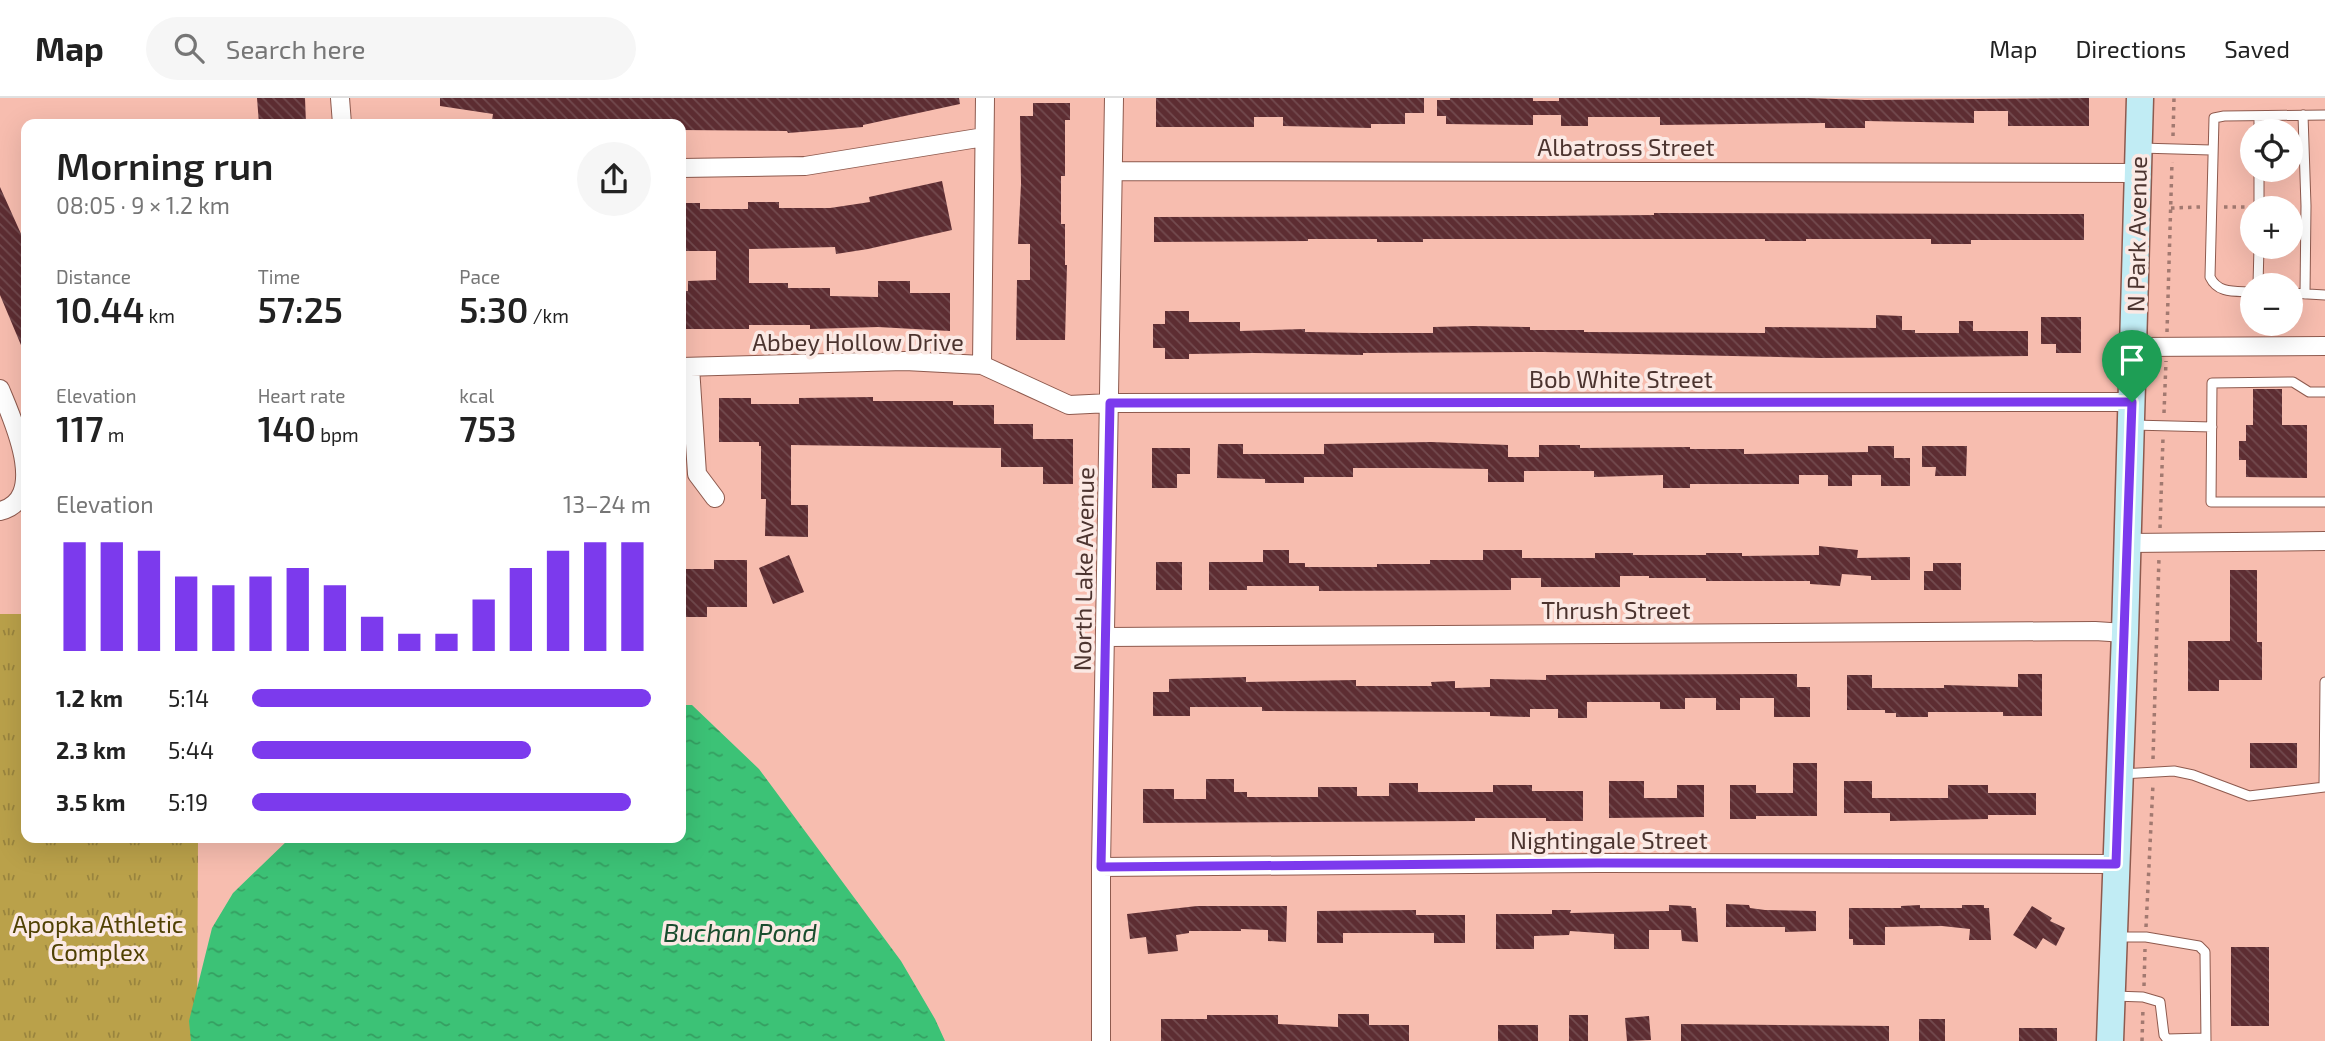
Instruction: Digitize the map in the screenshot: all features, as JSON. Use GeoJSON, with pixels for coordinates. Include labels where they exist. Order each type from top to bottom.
{"type":"FeatureCollection","features":[{"type":"Feature","properties":{"kind":"main road","name":"N Park Avenue"},"geometry":{"type":"LineString","coordinates":[[2110,1041],[2126,634],[2140,98]]}},
{"type":"Feature","properties":{"kind":"street"},"geometry":{"type":"LineString","coordinates":[[340,98],[342,119]]}},
{"type":"Feature","properties":{"kind":"street"},"geometry":{"type":"LineString","coordinates":[[982,365],[985,98]]}},
{"type":"Feature","properties":{"kind":"street","name":"North Lake Avenue"},"geometry":{"type":"LineString","coordinates":[[1101,1041],[1101,867],[1115,98]]}},
{"type":"Feature","properties":{"kind":"street"},"geometry":{"type":"LineString","coordinates":[[686,168],[805,166],[984,137]]}},
{"type":"Feature","properties":{"kind":"street","name":"Albatross Street"},"geometry":{"type":"LineString","coordinates":[[1114,171],[2138,160]]}},
{"type":"Feature","properties":{"kind":"street"},"geometry":{"type":"LineString","coordinates":[[2133,347],[2325,346]]}},
{"type":"Feature","properties":{"kind":"street","name":"Abbey Hollow Drive"},"geometry":{"type":"LineString","coordinates":[[686,367],[905,360],[982,365],[1069,405],[1110,403]]}},
{"type":"Feature","properties":{"kind":"street"},"geometry":{"type":"LineString","coordinates":[[686,367],[697,474],[715,498]]}},
{"type":"Feature","properties":{"kind":"street"},"geometry":{"type":"LineString","coordinates":[[0,389],[16,427],[21,448]]}},
{"type":"Feature","properties":{"kind":"street","name":"Bob White Street"},"geometry":{"type":"LineString","coordinates":[[1110,403],[2132,413]]}},
{"type":"Feature","properties":{"kind":"street"},"geometry":{"type":"LineString","coordinates":[[0,511],[9,509],[21,496]]}},
{"type":"Feature","properties":{"kind":"street"},"geometry":{"type":"LineString","coordinates":[[2128,543],[2325,541]]}},
{"type":"Feature","properties":{"kind":"street","name":"Thrush Street"},"geometry":{"type":"LineString","coordinates":[[1106,638],[2026,631],[2126,634]]}},
{"type":"Feature","properties":{"kind":"street","name":"Nightingale Street"},"geometry":{"type":"LineString","coordinates":[[1101,867],[1598,863],[2116,864]]}},
{"type":"Feature","properties":{"kind":"lane"},"geometry":{"type":"LineString","coordinates":[[2303,115],[2305,294],[2325,295]]}},
{"type":"Feature","properties":{"kind":"lane"},"geometry":{"type":"LineString","coordinates":[[2240,291],[2222,290],[2210,277],[2211,150],[2214,118],[2325,115]]}},
{"type":"Feature","properties":{"kind":"lane"},"geometry":{"type":"LineString","coordinates":[[2138,160],[2211,150]]}},
{"type":"Feature","properties":{"kind":"lane"},"geometry":{"type":"LineString","coordinates":[[2325,392],[2309,392],[2293,382],[2212,383],[2211,502],[2325,502]]}},
{"type":"Feature","properties":{"kind":"lane"},"geometry":{"type":"LineString","coordinates":[[2132,413],[2212,428]]}},
{"type":"Feature","properties":{"kind":"lane"},"geometry":{"type":"LineString","coordinates":[[2120,774],[2174,771],[2193,775],[2249,796],[2324,787],[2325,682]]}},
{"type":"Feature","properties":{"kind":"lane"},"geometry":{"type":"LineString","coordinates":[[2111,996],[2143,997],[2160,1002],[2164,1035],[2167,1039],[2206,1039],[2205,951],[2199,946],[2146,937],[2113,937]]}},
{"type":"Feature","properties":{"kind":"path"},"geometry":{"type":"LineString","coordinates":[[2172,141],[2174,98]]}},
{"type":"Feature","properties":{"kind":"path"},"geometry":{"type":"LineString","coordinates":[[2167,333],[2172,156]]}},
{"type":"Feature","properties":{"kind":"path"},"geometry":{"type":"LineString","coordinates":[[2171,208],[2203,207]]}},
{"type":"Feature","properties":{"kind":"path"},"geometry":{"type":"LineString","coordinates":[[2222,207],[2240,207]]}},
{"type":"Feature","properties":{"kind":"path"},"geometry":{"type":"LineString","coordinates":[[2164,421],[2166,356]]}},
{"type":"Feature","properties":{"kind":"path"},"geometry":{"type":"LineString","coordinates":[[2160,524],[2164,435]]}},
{"type":"Feature","properties":{"kind":"path"},"geometry":{"type":"LineString","coordinates":[[2153,756],[2159,556]]}},
{"type":"Feature","properties":{"kind":"path"},"geometry":{"type":"LineString","coordinates":[[2142,1041],[2152,793]]}},
{"type":"Feature","properties":{"kind":"green space","name":"Apopka Athletic Complex"},"geometry":{"type":"Polygon","coordinates":[[[0,614],[21,614],[21,843],[198,843],[197,1041],[0,1041],[0,614]]]}},
{"type":"Feature","properties":{"kind":"water","name":"Buchan Pond"},"geometry":{"type":"Polygon","coordinates":[[[686,705],[692,705],[759,769],[901,961],[945,1041],[191,1041],[189,1021],[212,928],[233,893],[285,843],[686,843],[686,705]]]}},
{"type":"Feature","properties":{"kind":"building"},"geometry":{"type":"Polygon","coordinates":[[[257,98],[305,98],[306,119],[259,119],[257,98]]]}},
{"type":"Feature","properties":{"kind":"building"},"geometry":{"type":"Polygon","coordinates":[[[440,98],[959,98],[960,104],[863,127],[788,133],[686,130],[686,119],[492,119],[493,114],[440,106],[440,98]]]}},
{"type":"Feature","properties":{"kind":"building"},"geometry":{"type":"Polygon","coordinates":[[[1156,98],[1424,98],[1424,113],[1405,113],[1405,124],[1371,124],[1371,128],[1283,126],[1283,117],[1254,117],[1254,127],[1156,127],[1156,98]]]}},
{"type":"Feature","properties":{"kind":"building"},"geometry":{"type":"Polygon","coordinates":[[[1533,98],[1533,101],[1559,101],[1559,98],[2089,98],[2089,126],[2008,126],[2008,111],[1974,111],[1974,123],[1865,121],[1865,128],[1825,128],[1825,123],[1660,125],[1660,117],[1588,117],[1588,126],[1561,126],[1561,115],[1533,115],[1533,125],[1446,124],[1446,116],[1437,116],[1437,100],[1533,98]]]}},
{"type":"Feature","properties":{"kind":"building"},"geometry":{"type":"Polygon","coordinates":[[[1033,103],[1070,103],[1070,120],[1065,120],[1065,176],[1061,176],[1061,224],[1065,224],[1067,265],[1065,340],[1016,340],[1017,280],[1030,280],[1030,244],[1018,244],[1020,116],[1033,116],[1033,103]]]}},
{"type":"Feature","properties":{"kind":"building"},"geometry":{"type":"Polygon","coordinates":[[[942,181],[952,230],[836,254],[835,247],[749,249],[749,283],[788,283],[788,288],[830,288],[830,296],[878,297],[878,281],[910,281],[910,293],[950,293],[950,331],[878,327],[810,329],[810,325],[686,329],[688,281],[716,280],[716,251],[686,251],[686,203],[700,203],[700,209],[748,209],[748,202],[779,202],[779,208],[830,208],[870,202],[869,197],[942,181]]]}},
{"type":"Feature","properties":{"kind":"building"},"geometry":{"type":"Polygon","coordinates":[[[0,187],[21,234],[21,345],[0,295],[0,187]]]}},
{"type":"Feature","properties":{"kind":"building"},"geometry":{"type":"Polygon","coordinates":[[[1654,213],[2084,214],[2084,240],[1971,240],[1971,244],[1931,244],[1931,239],[1423,239],[1423,242],[1377,242],[1377,239],[1308,239],[1154,242],[1154,217],[1543,216],[1654,213]]]}},
{"type":"Feature","properties":{"kind":"building"},"geometry":{"type":"Polygon","coordinates":[[[1165,311],[1189,311],[1189,322],[1240,322],[1240,331],[1305,329],[1305,332],[1363,333],[1433,333],[1433,327],[1473,326],[1584,332],[1765,333],[1765,327],[1876,328],[1876,315],[1902,316],[1902,330],[1915,330],[1915,333],[1959,333],[1959,321],[1973,321],[1973,331],[2028,331],[2028,356],[1821,358],[1543,352],[1363,355],[1253,353],[1189,354],[1189,359],[1165,359],[1165,348],[1153,348],[1153,324],[1165,324],[1165,311]]]}},
{"type":"Feature","properties":{"kind":"building"},"geometry":{"type":"Polygon","coordinates":[[[2041,317],[2081,317],[2081,353],[2056,353],[2056,344],[2041,344],[2041,317]]]}},
{"type":"Feature","properties":{"kind":"building"},"geometry":{"type":"Polygon","coordinates":[[[2253,389],[2282,389],[2282,425],[2307,425],[2307,478],[2246,477],[2246,460],[2239,460],[2239,441],[2246,441],[2246,425],[2253,425],[2253,389]]]}},
{"type":"Feature","properties":{"kind":"building"},"geometry":{"type":"Polygon","coordinates":[[[873,397],[873,401],[953,401],[953,405],[994,405],[994,424],[1033,424],[1033,439],[1073,439],[1073,484],[1043,484],[1043,467],[1001,467],[1001,448],[791,445],[791,505],[808,505],[808,537],[765,536],[766,499],[761,499],[761,446],[759,442],[719,442],[719,398],[751,398],[751,404],[799,404],[799,398],[873,397]]]}},
{"type":"Feature","properties":{"kind":"building"},"geometry":{"type":"Polygon","coordinates":[[[1431,442],[1508,445],[1508,457],[1539,457],[1539,445],[1580,445],[1580,448],[1744,449],[1744,454],[1868,452],[1868,446],[1894,446],[1894,458],[1910,458],[1910,486],[1881,486],[1881,475],[1852,475],[1852,486],[1828,486],[1828,475],[1799,475],[1799,484],[1690,484],[1690,488],[1663,488],[1663,475],[1594,477],[1594,471],[1524,471],[1524,482],[1488,482],[1488,469],[1431,468],[1353,468],[1353,477],[1304,477],[1304,483],[1265,483],[1265,479],[1217,478],[1218,444],[1243,444],[1243,454],[1324,454],[1324,444],[1431,442]]]}},
{"type":"Feature","properties":{"kind":"building"},"geometry":{"type":"Polygon","coordinates":[[[1922,446],[1967,446],[1966,476],[1935,476],[1936,467],[1922,467],[1922,446]]]}},
{"type":"Feature","properties":{"kind":"building"},"geometry":{"type":"Polygon","coordinates":[[[1152,448],[1190,448],[1190,474],[1177,474],[1177,488],[1152,488],[1152,448]]]}},
{"type":"Feature","properties":{"kind":"building"},"geometry":{"type":"Polygon","coordinates":[[[1819,546],[1858,550],[1857,558],[1910,557],[1910,580],[1871,580],[1871,576],[1842,574],[1840,586],[1810,584],[1810,581],[1706,581],[1706,578],[1620,576],[1620,587],[1541,587],[1541,578],[1511,578],[1511,590],[1319,591],[1319,586],[1247,586],[1247,590],[1209,590],[1209,562],[1263,562],[1263,550],[1289,550],[1289,563],[1305,563],[1305,567],[1377,567],[1377,564],[1430,564],[1430,560],[1483,560],[1483,550],[1522,550],[1522,558],[1595,558],[1595,553],[1819,555],[1819,546]]]}},
{"type":"Feature","properties":{"kind":"building"},"geometry":{"type":"Polygon","coordinates":[[[789,555],[804,592],[773,604],[759,568],[789,555]]]}},
{"type":"Feature","properties":{"kind":"building"},"geometry":{"type":"Polygon","coordinates":[[[714,560],[747,560],[747,607],[707,607],[707,617],[686,617],[686,569],[714,569],[714,560]]]}},
{"type":"Feature","properties":{"kind":"building"},"geometry":{"type":"Polygon","coordinates":[[[1156,562],[1182,562],[1182,590],[1156,590],[1156,562]]]}},
{"type":"Feature","properties":{"kind":"building"},"geometry":{"type":"Polygon","coordinates":[[[1933,563],[1961,563],[1961,590],[1924,590],[1924,571],[1933,571],[1933,563]]]}},
{"type":"Feature","properties":{"kind":"building"},"geometry":{"type":"Polygon","coordinates":[[[2230,570],[2257,570],[2257,642],[2262,642],[2262,680],[2219,680],[2219,691],[2188,691],[2188,641],[2230,641],[2230,570]]]}},
{"type":"Feature","properties":{"kind":"building"},"geometry":{"type":"Polygon","coordinates":[[[1797,674],[1797,687],[1810,687],[1810,717],[1774,717],[1774,698],[1740,698],[1740,710],[1716,710],[1716,698],[1685,698],[1685,709],[1660,709],[1660,702],[1587,702],[1587,718],[1558,718],[1558,709],[1530,709],[1530,717],[1490,716],[1490,712],[1262,711],[1262,707],[1190,707],[1190,716],[1153,716],[1153,692],[1169,692],[1169,679],[1246,677],[1246,682],[1356,680],[1356,686],[1432,686],[1431,682],[1455,681],[1455,688],[1490,687],[1490,679],[1546,680],[1546,675],[1797,674]]]}},
{"type":"Feature","properties":{"kind":"building"},"geometry":{"type":"Polygon","coordinates":[[[2018,674],[2042,674],[2042,716],[2003,716],[2003,712],[1928,712],[1928,717],[1896,717],[1896,713],[1885,713],[1885,710],[1847,710],[1847,675],[1872,675],[1872,688],[1944,688],[1944,685],[2018,687],[2018,674]]]}},
{"type":"Feature","properties":{"kind":"building"},"geometry":{"type":"Polygon","coordinates":[[[2250,743],[2297,743],[2297,768],[2250,768],[2250,743]]]}},
{"type":"Feature","properties":{"kind":"building"},"geometry":{"type":"Polygon","coordinates":[[[1793,763],[1817,763],[1817,816],[1756,816],[1756,819],[1730,819],[1730,785],[1756,785],[1756,793],[1793,793],[1793,763]]]}},
{"type":"Feature","properties":{"kind":"building"},"geometry":{"type":"Polygon","coordinates":[[[1206,779],[1234,779],[1234,792],[1247,792],[1247,797],[1318,797],[1318,787],[1357,787],[1357,796],[1389,796],[1389,783],[1418,783],[1418,792],[1493,792],[1493,785],[1532,785],[1532,791],[1583,791],[1583,821],[1475,818],[1475,821],[1143,823],[1143,789],[1174,789],[1174,799],[1206,799],[1206,779]]]}},
{"type":"Feature","properties":{"kind":"building"},"geometry":{"type":"Polygon","coordinates":[[[1609,781],[1644,781],[1644,798],[1677,798],[1677,785],[1704,785],[1704,817],[1609,818],[1609,781]]]}},
{"type":"Feature","properties":{"kind":"building"},"geometry":{"type":"Polygon","coordinates":[[[1844,781],[1872,781],[1872,798],[1948,798],[1948,785],[1988,785],[1988,793],[2036,793],[2036,815],[1890,821],[1890,813],[1844,813],[1844,781]]]}},
{"type":"Feature","properties":{"kind":"building"},"geometry":{"type":"Polygon","coordinates":[[[1726,904],[1749,905],[1750,908],[1765,910],[1816,911],[1816,931],[1785,932],[1785,927],[1726,927],[1726,904]]]}},
{"type":"Feature","properties":{"kind":"building"},"geometry":{"type":"Polygon","coordinates":[[[1669,905],[1696,908],[1698,942],[1682,941],[1681,930],[1649,930],[1649,949],[1614,949],[1614,934],[1570,931],[1569,935],[1534,936],[1534,949],[1496,949],[1496,914],[1552,914],[1552,910],[1571,910],[1570,913],[1669,911],[1669,905]]]}},
{"type":"Feature","properties":{"kind":"building"},"geometry":{"type":"Polygon","coordinates":[[[1920,905],[1920,908],[1962,908],[1962,905],[1984,905],[1984,908],[1989,908],[1991,940],[1969,940],[1970,929],[1942,926],[1885,927],[1885,945],[1853,945],[1853,939],[1849,939],[1849,908],[1901,908],[1920,905]]]}},
{"type":"Feature","properties":{"kind":"building"},"geometry":{"type":"Polygon","coordinates":[[[1197,906],[1287,906],[1286,942],[1268,941],[1268,930],[1189,931],[1176,935],[1178,951],[1148,954],[1146,937],[1130,939],[1127,914],[1197,906]]]}},
{"type":"Feature","properties":{"kind":"building"},"geometry":{"type":"Polygon","coordinates":[[[2032,906],[2052,918],[2050,921],[2065,928],[2056,946],[2043,938],[2036,949],[2013,935],[2032,906]]]}},
{"type":"Feature","properties":{"kind":"building"},"geometry":{"type":"Polygon","coordinates":[[[1416,910],[1416,915],[1465,915],[1465,943],[1434,943],[1434,933],[1343,933],[1343,943],[1317,943],[1317,911],[1416,910]]]}},
{"type":"Feature","properties":{"kind":"building"},"geometry":{"type":"Polygon","coordinates":[[[2231,947],[2269,947],[2269,1026],[2231,1026],[2231,947]]]}},
{"type":"Feature","properties":{"kind":"building"},"geometry":{"type":"Polygon","coordinates":[[[1338,1014],[1369,1014],[1369,1025],[1409,1025],[1409,1041],[1161,1041],[1161,1019],[1207,1019],[1207,1015],[1278,1015],[1278,1024],[1338,1027],[1338,1014]]]}},
{"type":"Feature","properties":{"kind":"building"},"geometry":{"type":"Polygon","coordinates":[[[1569,1015],[1588,1015],[1588,1041],[1569,1041],[1569,1015]]]}},
{"type":"Feature","properties":{"kind":"building"},"geometry":{"type":"Polygon","coordinates":[[[1649,1016],[1651,1040],[1627,1041],[1625,1018],[1649,1016]]]}},
{"type":"Feature","properties":{"kind":"building"},"geometry":{"type":"Polygon","coordinates":[[[1919,1019],[1945,1019],[1945,1041],[1919,1041],[1919,1019]]]}},
{"type":"Feature","properties":{"kind":"building"},"geometry":{"type":"Polygon","coordinates":[[[1681,1024],[1889,1026],[1889,1041],[1681,1041],[1681,1024]]]}},
{"type":"Feature","properties":{"kind":"building"},"geometry":{"type":"Polygon","coordinates":[[[1498,1025],[1538,1025],[1538,1041],[1498,1041],[1498,1025]]]}},
{"type":"Feature","properties":{"kind":"building"},"geometry":{"type":"Polygon","coordinates":[[[2019,1028],[2057,1028],[2057,1041],[2019,1041],[2019,1028]]]}},
{"type":"Feature","properties":{"kind":"route"},"geometry":{"type":"LineString","coordinates":[[2132,402],[2116,864],[1598,863],[1101,867],[1110,403],[2132,402]]}}]}
